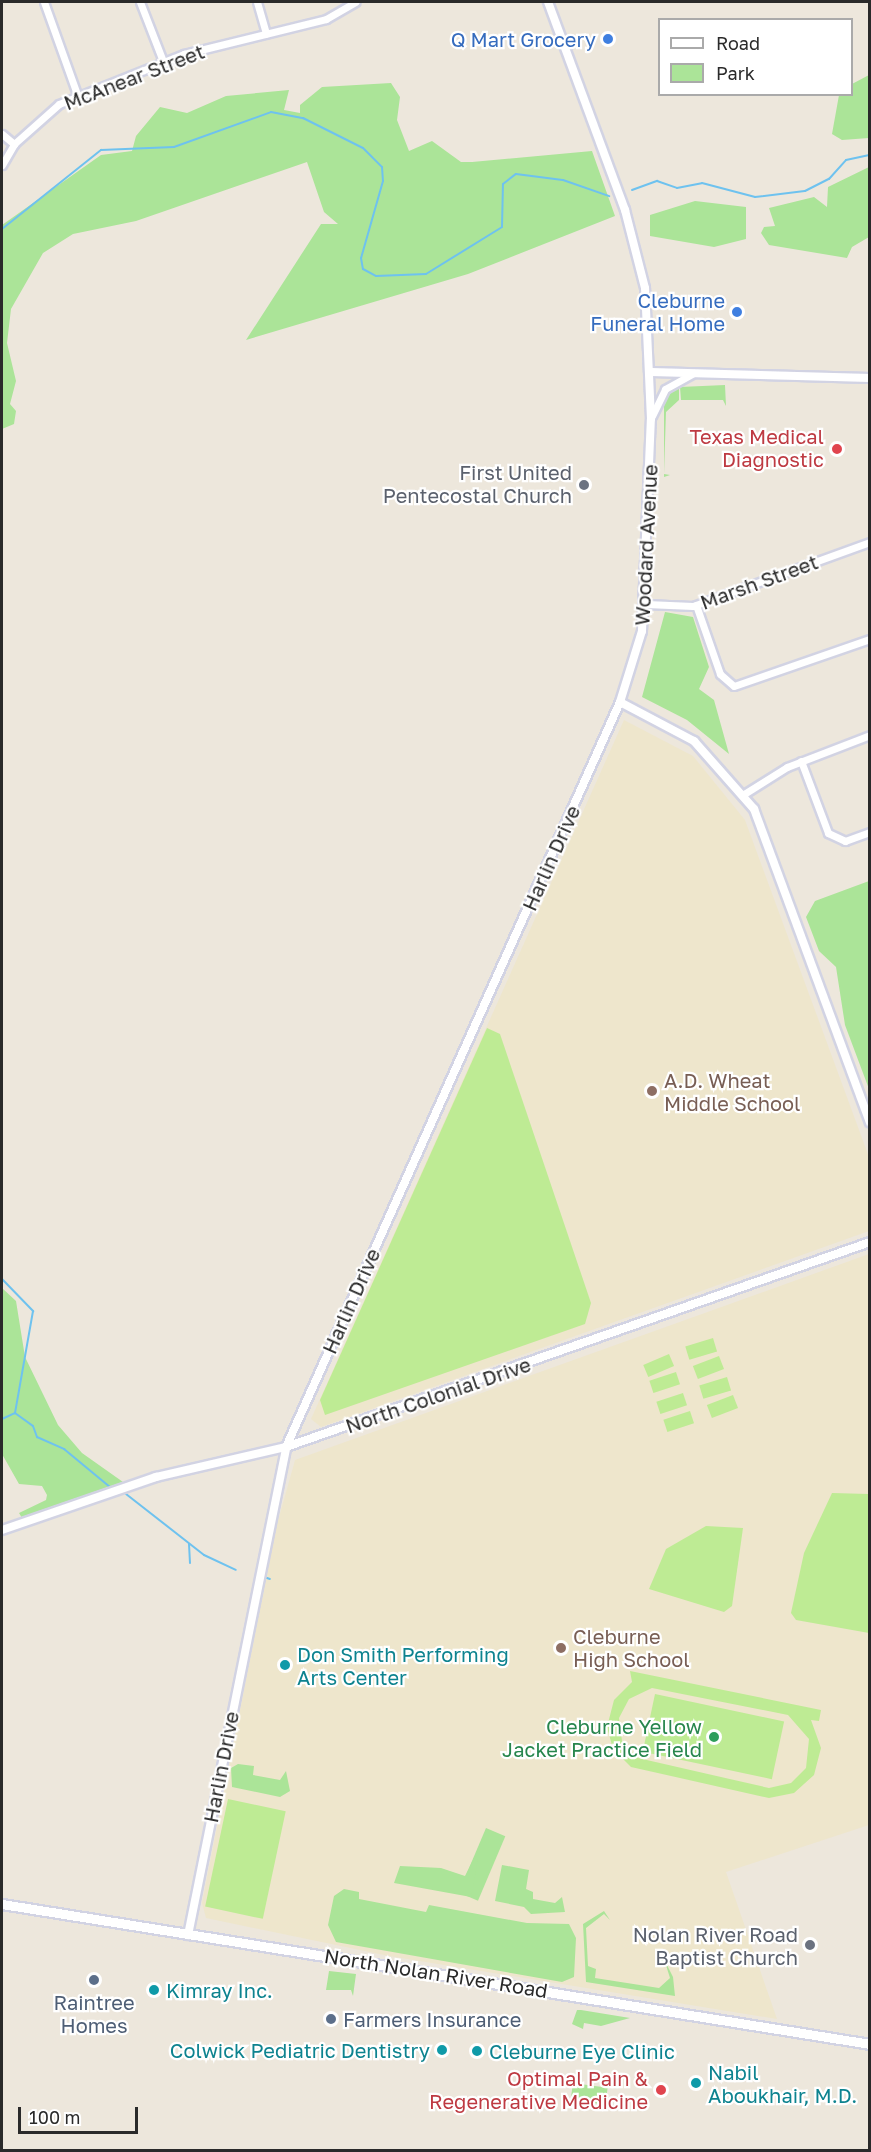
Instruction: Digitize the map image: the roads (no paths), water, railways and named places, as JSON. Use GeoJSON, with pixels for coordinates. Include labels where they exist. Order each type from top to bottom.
{"type":"FeatureCollection","features":[{"type":"Feature","properties":{"kind":"main road","name":"North Nolan River Road"},"geometry":{"type":"LineString","coordinates":[[2,1904],[870,2044]]}},
{"type":"Feature","properties":{"kind":"street"},"geometry":{"type":"LineString","coordinates":[[44,2],[78,98]]}},
{"type":"Feature","properties":{"kind":"street"},"geometry":{"type":"LineString","coordinates":[[140,2],[164,63]]}},
{"type":"Feature","properties":{"kind":"street"},"geometry":{"type":"LineString","coordinates":[[257,2],[266,34]]}},
{"type":"Feature","properties":{"kind":"street","name":"McAnear Street"},"geometry":{"type":"LineString","coordinates":[[2,165],[14,144],[59,104],[164,63],[326,19],[356,2]]}},
{"type":"Feature","properties":{"kind":"street","name":"Woodard Avenue"},"geometry":{"type":"LineString","coordinates":[[548,2],[636,247],[648,307],[651,419],[646,604],[637,656],[620,702]]}},
{"type":"Feature","properties":{"kind":"street"},"geometry":{"type":"LineString","coordinates":[[2,134],[14,144]]}},
{"type":"Feature","properties":{"kind":"street"},"geometry":{"type":"LineString","coordinates":[[651,372],[870,378]]}},
{"type":"Feature","properties":{"kind":"street"},"geometry":{"type":"LineString","coordinates":[[651,419],[665,389],[697,372]]}},
{"type":"Feature","properties":{"kind":"street","name":"Marsh Street"},"geometry":{"type":"LineString","coordinates":[[646,604],[696,604],[870,542]]}},
{"type":"Feature","properties":{"kind":"street"},"geometry":{"type":"LineString","coordinates":[[696,604],[720,674],[734,686],[870,639]]}},
{"type":"Feature","properties":{"kind":"street"},"geometry":{"type":"LineString","coordinates":[[620,702],[694,741],[744,794],[761,822],[870,1122]]}},
{"type":"Feature","properties":{"kind":"street","name":"Harlin Drive"},"geometry":{"type":"LineString","coordinates":[[188,1935],[286,1447],[620,702]]}},
{"type":"Feature","properties":{"kind":"street"},"geometry":{"type":"LineString","coordinates":[[744,794],[801,761],[870,735]]}},
{"type":"Feature","properties":{"kind":"street"},"geometry":{"type":"LineString","coordinates":[[801,761],[828,833],[845,841],[870,832]]}},
{"type":"Feature","properties":{"kind":"street","name":"North Colonial Drive"},"geometry":{"type":"LineString","coordinates":[[2,1530],[156,1477],[286,1447],[870,1242]]}},
{"type":"Feature","properties":{"kind":"waterway"},"geometry":{"type":"LineString","coordinates":[[2,229],[101,150],[174,147],[271,112],[303,118],[363,148],[382,167],[383,181],[361,258],[363,269],[376,276],[426,274],[502,227],[503,184],[516,174],[563,180],[609,196]]}},
{"type":"Feature","properties":{"kind":"waterway"},"geometry":{"type":"LineString","coordinates":[[632,190],[657,181],[677,188],[702,183],[755,197],[805,191],[829,179],[846,160],[870,155]]}},
{"type":"Feature","properties":{"kind":"waterway"},"geometry":{"type":"LineString","coordinates":[[2,1279],[33,1311],[15,1413],[33,1426],[37,1437],[64,1449],[110,1487]]}},
{"type":"Feature","properties":{"kind":"waterway"},"geometry":{"type":"LineString","coordinates":[[2,1419],[15,1413]]}},
{"type":"Feature","properties":{"kind":"waterway"},"geometry":{"type":"LineString","coordinates":[[126,1494],[204,1555],[236,1570]]}},
{"type":"Feature","properties":{"kind":"waterway"},"geometry":{"type":"LineString","coordinates":[[189,1544],[190,1563]]}},
{"type":"Feature","properties":{"kind":"place","name":"Q Mart Grocery"},"geometry":{"type":"Point","coordinates":[608,39]}},
{"type":"Feature","properties":{"kind":"place","name":"Cleburne Funeral Home"},"geometry":{"type":"Point","coordinates":[737,312]}},
{"type":"Feature","properties":{"kind":"place","name":"Texas Medical Diagnostic"},"geometry":{"type":"Point","coordinates":[837,449]}},
{"type":"Feature","properties":{"kind":"place","name":"First United Pentecostal Church"},"geometry":{"type":"Point","coordinates":[584,485]}},
{"type":"Feature","properties":{"kind":"place","name":"A.D. Wheat Middle School"},"geometry":{"type":"Point","coordinates":[652,1091]}},
{"type":"Feature","properties":{"kind":"place","name":"Cleburne High School"},"geometry":{"type":"Point","coordinates":[561,1648]}},
{"type":"Feature","properties":{"kind":"place","name":"Don Smith Performing Arts Center"},"geometry":{"type":"Point","coordinates":[285,1665]}},
{"type":"Feature","properties":{"kind":"place","name":"Cleburne Yellow Jacket Practice Field"},"geometry":{"type":"Point","coordinates":[714,1737]}},
{"type":"Feature","properties":{"kind":"place","name":"Nolan River Road Baptist Church"},"geometry":{"type":"Point","coordinates":[810,1945]}},
{"type":"Feature","properties":{"kind":"place","name":"Raintree Homes"},"geometry":{"type":"Point","coordinates":[94,1980]}},
{"type":"Feature","properties":{"kind":"place","name":"Kimray Inc."},"geometry":{"type":"Point","coordinates":[154,1990]}},
{"type":"Feature","properties":{"kind":"place","name":"Farmers Insurance"},"geometry":{"type":"Point","coordinates":[331,2019]}},
{"type":"Feature","properties":{"kind":"place","name":"Colwick Pediatric Dentistry"},"geometry":{"type":"Point","coordinates":[442,2050]}},
{"type":"Feature","properties":{"kind":"place","name":"Cleburne Eye Clinic"},"geometry":{"type":"Point","coordinates":[477,2051]}},
{"type":"Feature","properties":{"kind":"place","name":"Nabil Aboukhair, M.D."},"geometry":{"type":"Point","coordinates":[696,2083]}},
{"type":"Feature","properties":{"kind":"place","name":"Optimal Pain & Regenerative Medicine"},"geometry":{"type":"Point","coordinates":[661,2090]}}]}
